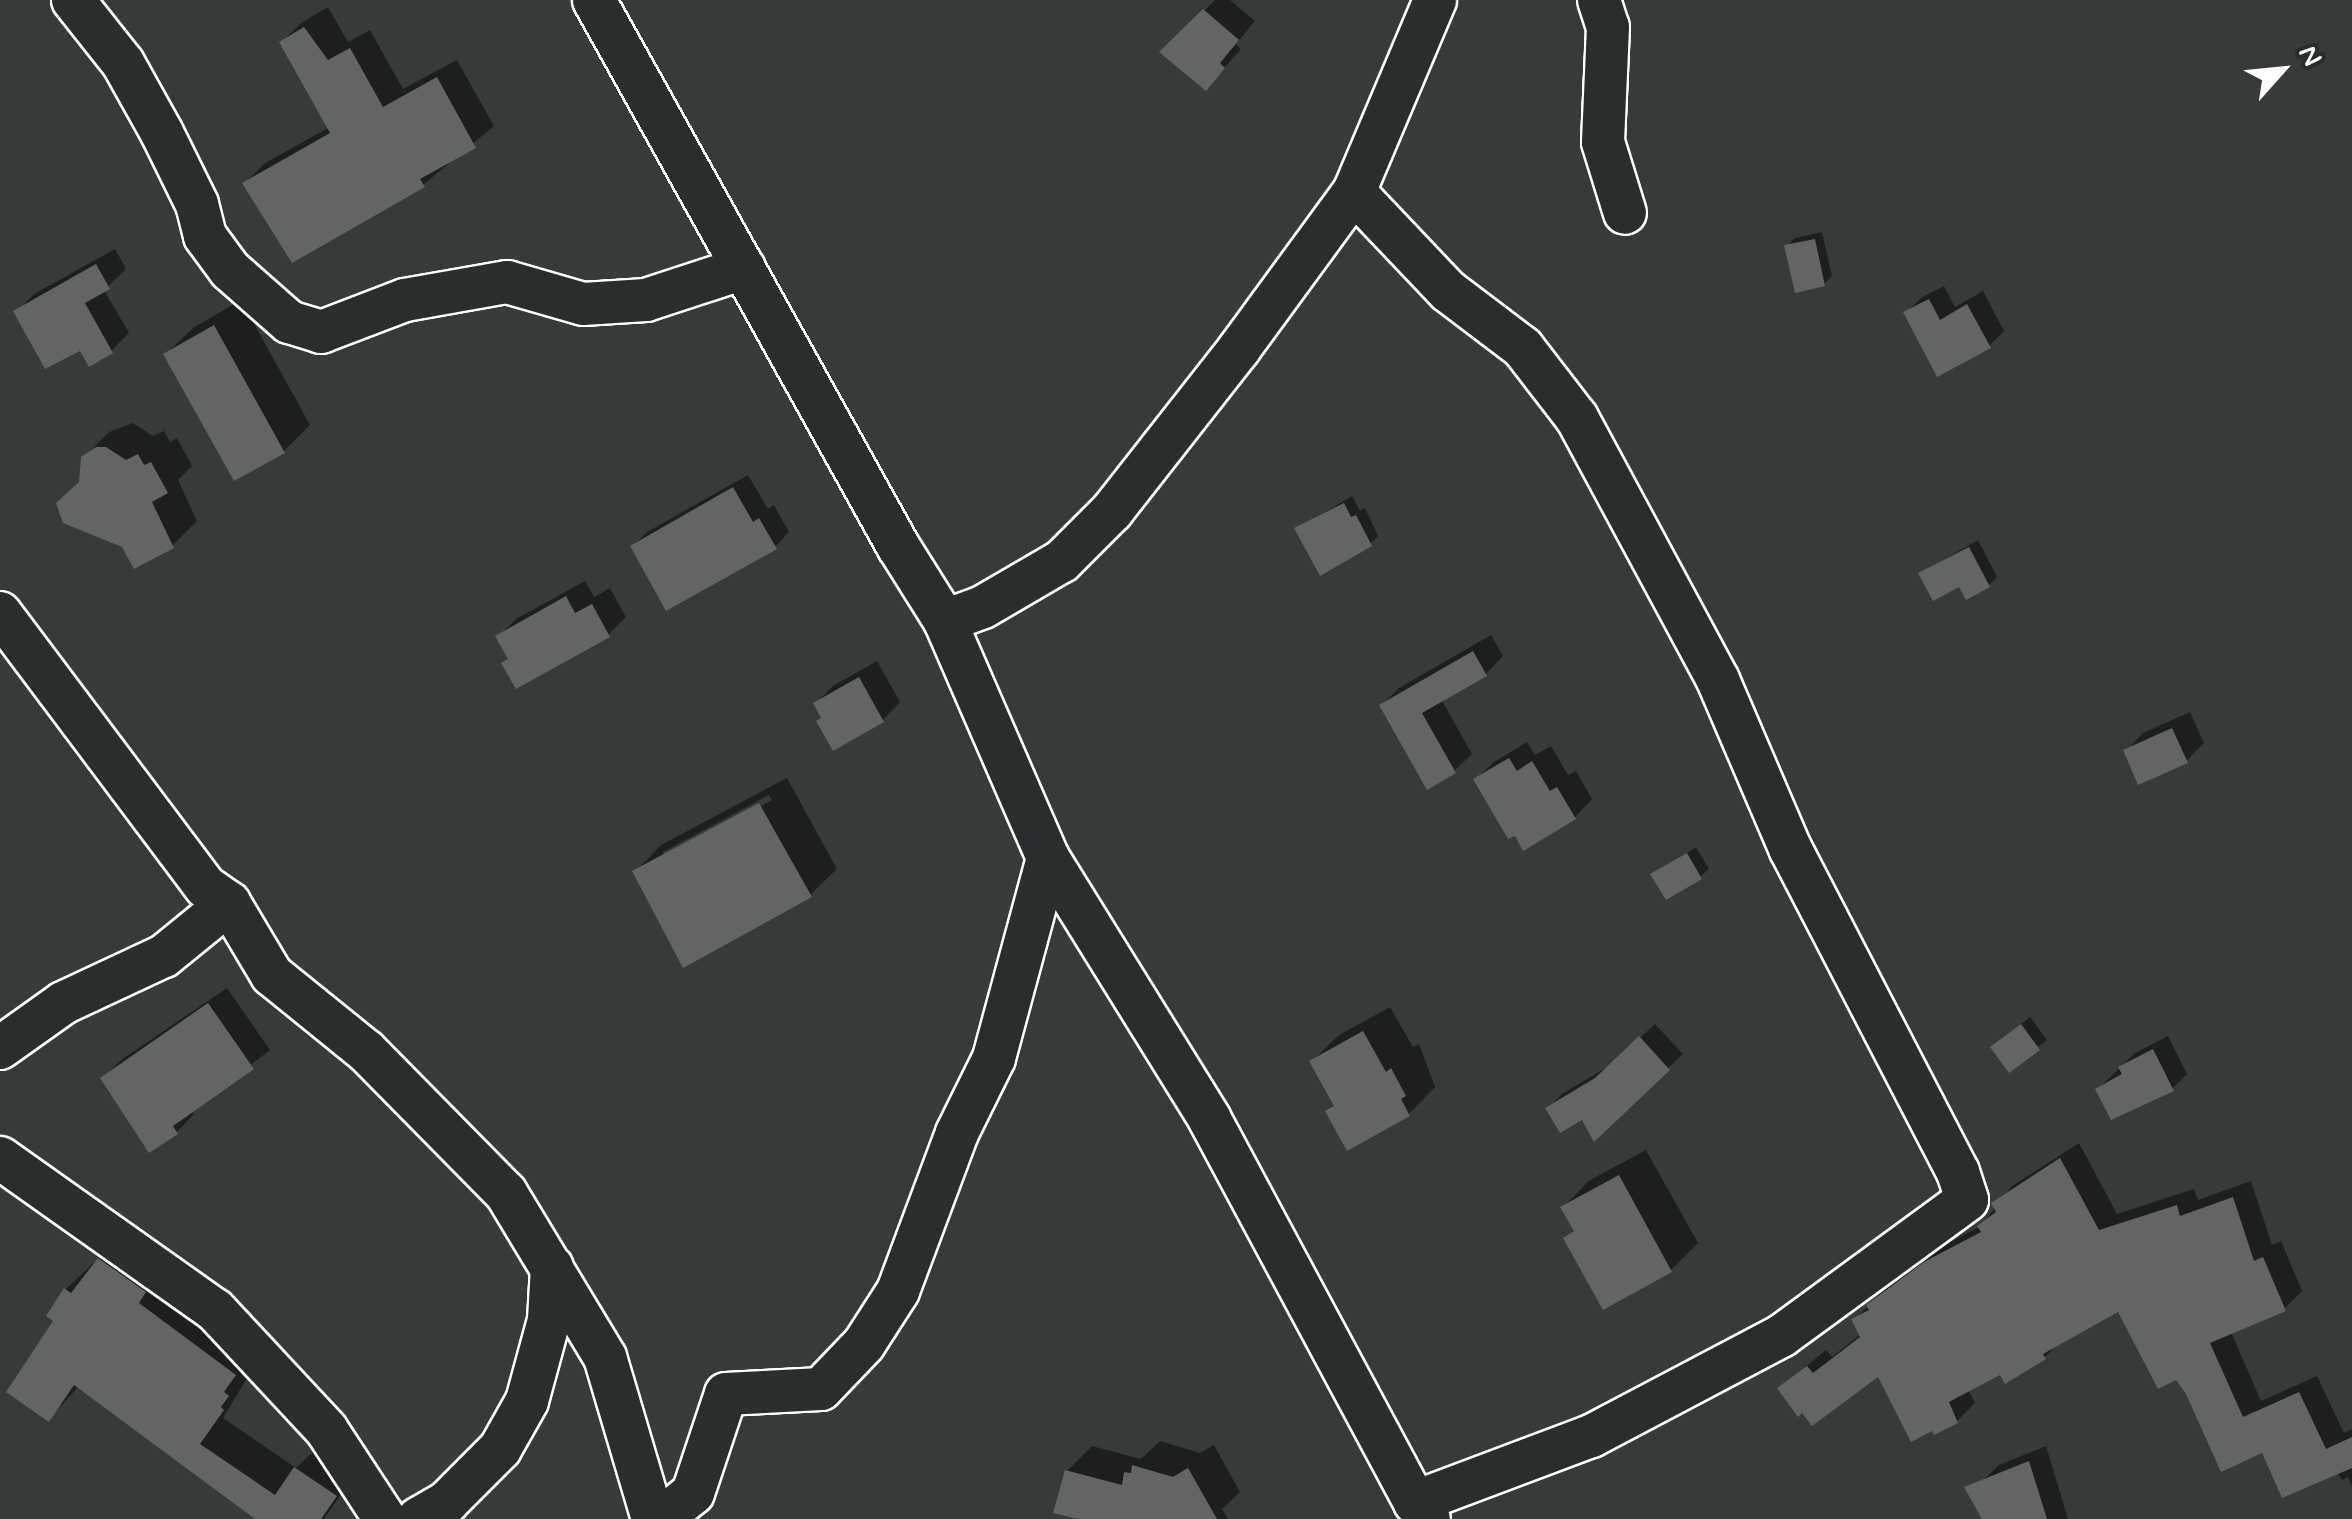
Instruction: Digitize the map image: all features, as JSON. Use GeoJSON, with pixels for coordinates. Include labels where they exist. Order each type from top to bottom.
{"type":"FeatureCollection","features":[{"type":"Feature","properties":{"kind":"street"},"geometry":{"type":"LineString","coordinates":[[73,0],[123,63],[162,133],[197,204],[204,236],[230,270],[289,322],[321,332],[406,300],[507,282],[583,304],[646,300],[744,268]]}},
{"type":"Feature","properties":{"kind":"street"},"geometry":{"type":"LineString","coordinates":[[594,0],[898,546],[945,620],[1048,858],[1209,1118],[1422,1510],[1591,1436],[1781,1336],[1966,1200],[1958,1172],[1790,848],[1718,680],[1577,418],[1523,348],[1448,291],[1354,192]]}},
{"type":"Feature","properties":{"kind":"street"},"geometry":{"type":"LineString","coordinates":[[945,620],[983,607],[1062,562],[1112,510],[1239,349],[1354,192],[1435,0]]}},
{"type":"Feature","properties":{"kind":"street"},"geometry":{"type":"LineString","coordinates":[[1598,0],[1608,27],[1603,142],[1625,213]]}},
{"type":"Feature","properties":{"kind":"street"},"geometry":{"type":"LineString","coordinates":[[0,613],[206,887],[228,903],[272,975],[366,1051],[506,1193],[604,1357],[657,1519],[693,1494],[726,1394],[821,1388],[864,1344],[898,1291],[957,1133],[994,1058],[1048,858]]}},
{"type":"Feature","properties":{"kind":"street"},"geometry":{"type":"LineString","coordinates":[[0,1048],[63,1002],[164,956],[228,903]]}},
{"type":"Feature","properties":{"kind":"street"},"geometry":{"type":"LineString","coordinates":[[0,1158],[215,1310],[326,1429],[384,1519]]}},
{"type":"Feature","properties":{"kind":"street"},"geometry":{"type":"LineString","coordinates":[[418,1519],[447,1502],[500,1449],[528,1401],[549,1320],[552,1267]]}},
{"type":"Feature","properties":{"kind":"building"},"geometry":{"type":"Polygon","coordinates":[[[1203,9],[1239,40],[1220,63],[1225,68],[1206,91],[1159,52],[1203,9]]]}},
{"type":"Feature","properties":{"kind":"building"},"geometry":{"type":"Polygon","coordinates":[[[304,27],[328,60],[350,48],[383,107],[437,77],[476,148],[420,179],[425,187],[292,263],[242,183],[330,133],[279,42],[304,27]]]}},
{"type":"Feature","properties":{"kind":"building"},"geometry":{"type":"Polygon","coordinates":[[[1815,239],[1825,286],[1795,293],[1784,245],[1815,239]]]}},
{"type":"Feature","properties":{"kind":"building"},"geometry":{"type":"Polygon","coordinates":[[[96,264],[110,289],[85,303],[113,353],[89,367],[80,351],[45,369],[13,311],[96,264]]]}},
{"type":"Feature","properties":{"kind":"building"},"geometry":{"type":"Polygon","coordinates":[[[1929,299],[1940,320],[1967,304],[1991,348],[1937,377],[1903,312],[1929,299]]]}},
{"type":"Feature","properties":{"kind":"building"},"geometry":{"type":"Polygon","coordinates":[[[214,325],[285,453],[234,481],[163,354],[214,325]]]}},
{"type":"Feature","properties":{"kind":"building"},"geometry":{"type":"Polygon","coordinates":[[[96,447],[106,447],[126,460],[138,454],[144,465],[151,462],[168,493],[152,502],[174,548],[134,569],[122,547],[63,523],[56,503],[79,482],[81,457],[96,447]]]}},
{"type":"Feature","properties":{"kind":"building"},"geometry":{"type":"Polygon","coordinates":[[[733,487],[753,522],[759,518],[777,549],[666,611],[630,546],[733,487]]]}},
{"type":"Feature","properties":{"kind":"building"},"geometry":{"type":"Polygon","coordinates":[[[1344,503],[1351,517],[1356,515],[1372,546],[1320,576],[1294,528],[1344,503]]]}},
{"type":"Feature","properties":{"kind":"building"},"geometry":{"type":"Polygon","coordinates":[[[1969,547],[1990,587],[1966,600],[1959,587],[1933,601],[1918,573],[1969,547]]]}},
{"type":"Feature","properties":{"kind":"building"},"geometry":{"type":"Polygon","coordinates":[[[566,596],[575,613],[592,604],[610,637],[516,689],[501,663],[508,659],[495,636],[566,596]]]}},
{"type":"Feature","properties":{"kind":"building"},"geometry":{"type":"Polygon","coordinates":[[[1473,651],[1487,676],[1422,713],[1456,773],[1427,790],[1379,705],[1473,651]]]}},
{"type":"Feature","properties":{"kind":"building"},"geometry":{"type":"Polygon","coordinates":[[[859,677],[884,722],[833,751],[816,721],[821,718],[813,703],[859,677]]]}},
{"type":"Feature","properties":{"kind":"building"},"geometry":{"type":"Polygon","coordinates":[[[2172,728],[2188,763],[2138,785],[2123,750],[2172,728]]]}},
{"type":"Feature","properties":{"kind":"building"},"geometry":{"type":"Polygon","coordinates":[[[1509,758],[1517,771],[1532,761],[1550,791],[1557,787],[1576,819],[1523,851],[1515,836],[1508,839],[1473,779],[1509,758]]]}},
{"type":"Feature","properties":{"kind":"building"},"geometry":{"type":"Polygon","coordinates":[[[759,803],[812,897],[683,968],[632,871],[759,803]]]}},
{"type":"Feature","properties":{"kind":"building"},"geometry":{"type":"Polygon","coordinates":[[[1687,853],[1702,879],[1666,900],[1650,874],[1687,853]]]}},
{"type":"Feature","properties":{"kind":"building"},"geometry":{"type":"Polygon","coordinates":[[[208,1003],[254,1069],[173,1126],[178,1134],[149,1153],[100,1078],[208,1003]]]}},
{"type":"Feature","properties":{"kind":"building"},"geometry":{"type":"Polygon","coordinates":[[[2021,1024],[2040,1050],[2009,1073],[1990,1047],[2021,1024]]]}},
{"type":"Feature","properties":{"kind":"building"},"geometry":{"type":"Polygon","coordinates":[[[1363,1031],[1386,1072],[1391,1068],[1406,1096],[1401,1099],[1410,1116],[1347,1151],[1325,1111],[1334,1106],[1309,1061],[1363,1031]]]}},
{"type":"Feature","properties":{"kind":"building"},"geometry":{"type":"Polygon","coordinates":[[[1639,1036],[1670,1070],[1594,1142],[1582,1120],[1560,1133],[1545,1108],[1595,1078],[1639,1036]]]}},
{"type":"Feature","properties":{"kind":"building"},"geometry":{"type":"Polygon","coordinates":[[[2153,1049],[2174,1091],[2111,1120],[2095,1089],[2122,1074],[2118,1067],[2153,1049]]]}},
{"type":"Feature","properties":{"kind":"building"},"geometry":{"type":"Polygon","coordinates":[[[2060,1158],[2099,1230],[2177,1205],[2180,1216],[2233,1197],[2254,1261],[2263,1257],[2286,1311],[2210,1343],[2243,1417],[2299,1392],[2326,1449],[2352,1437],[2352,1468],[2282,1498],[2262,1453],[2221,1472],[2186,1394],[2176,1380],[2158,1389],[2118,1312],[2043,1354],[2046,1359],[2005,1384],[2000,1375],[1949,1402],[1958,1423],[1934,1435],[1932,1431],[1911,1442],[1878,1377],[1812,1426],[1802,1413],[1798,1417],[1777,1388],[1807,1366],[1813,1373],[1860,1337],[1851,1319],[1869,1310],[1866,1305],[1924,1262],[1981,1232],[1977,1226],[1996,1212],[1991,1203],[2060,1158]]]}},
{"type":"Feature","properties":{"kind":"building"},"geometry":{"type":"Polygon","coordinates":[[[1619,1175],[1672,1272],[1603,1310],[1563,1238],[1574,1231],[1560,1207],[1619,1175]]]}},
{"type":"Feature","properties":{"kind":"building"},"geometry":{"type":"Polygon","coordinates":[[[98,1258],[146,1292],[139,1303],[236,1375],[224,1392],[229,1396],[221,1407],[224,1410],[200,1444],[275,1495],[294,1467],[337,1496],[321,1519],[255,1519],[74,1385],[49,1422],[6,1392],[53,1321],[46,1316],[64,1288],[71,1293],[98,1258]]]}},
{"type":"Feature","properties":{"kind":"building"},"geometry":{"type":"Polygon","coordinates":[[[2029,1461],[2047,1519],[1982,1519],[1964,1487],[2029,1461]]]}},
{"type":"Feature","properties":{"kind":"building"},"geometry":{"type":"Polygon","coordinates":[[[1132,1465],[1173,1477],[1188,1468],[1217,1519],[1078,1519],[1053,1513],[1065,1470],[1122,1485],[1124,1472],[1131,1473],[1132,1465]]]}}]}
